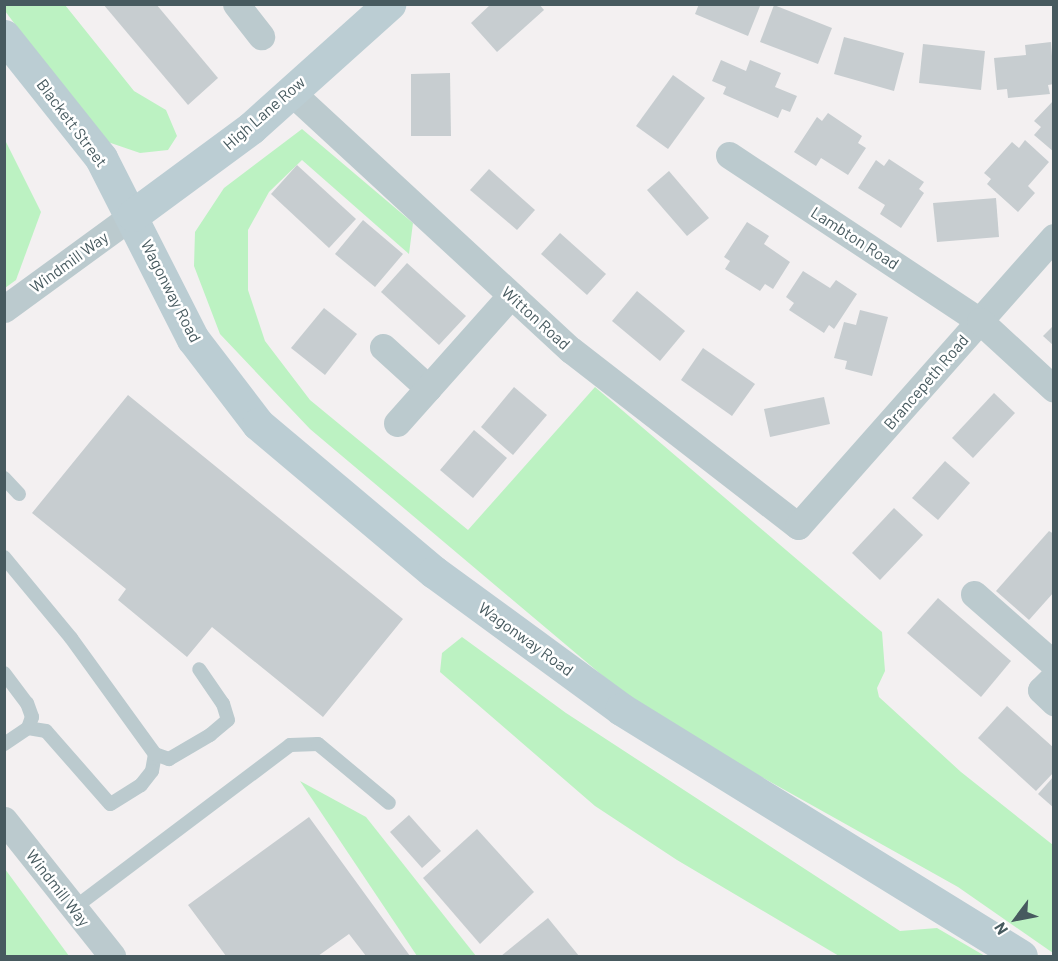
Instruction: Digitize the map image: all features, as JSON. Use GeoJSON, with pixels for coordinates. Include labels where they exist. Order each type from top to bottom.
{"type":"FeatureCollection","features":[{"type":"Feature","properties":{"kind":"main road","name":"High Lane Row"},"geometry":{"type":"LineString","coordinates":[[133,215],[251,128],[389,4]]}},
{"type":"Feature","properties":{"kind":"main road","name":"Blackett Street"},"geometry":{"type":"LineString","coordinates":[[4,36],[101,158],[133,215]]}},
{"type":"Feature","properties":{"kind":"main road","name":"Wagonway Road"},"geometry":{"type":"LineString","coordinates":[[133,215],[193,339],[258,424],[425,565],[621,709],[1021,957]]}},
{"type":"Feature","properties":{"kind":"street"},"geometry":{"type":"LineString","coordinates":[[236,4],[261,36]]}},
{"type":"Feature","properties":{"kind":"street","name":"Witton Road"},"geometry":{"type":"LineString","coordinates":[[290,91],[571,350],[798,526]]}},
{"type":"Feature","properties":{"kind":"street","name":"Lambton Road"},"geometry":{"type":"LineString","coordinates":[[729,155],[980,321],[1053,389]]}},
{"type":"Feature","properties":{"kind":"street","name":"Windmill Way"},"geometry":{"type":"LineString","coordinates":[[4,309],[133,215]]}},
{"type":"Feature","properties":{"kind":"street","name":"Brancepeth Road"},"geometry":{"type":"LineString","coordinates":[[798,526],[1053,237]]}},
{"type":"Feature","properties":{"kind":"street"},"geometry":{"type":"LineString","coordinates":[[397,423],[511,295]]}},
{"type":"Feature","properties":{"kind":"street"},"geometry":{"type":"LineString","coordinates":[[383,347],[428,387]]}},
{"type":"Feature","properties":{"kind":"street"},"geometry":{"type":"LineString","coordinates":[[974,594],[1053,664]]}},
{"type":"Feature","properties":{"kind":"street","name":"Windmill Way"},"geometry":{"type":"LineString","coordinates":[[4,820],[112,957]]}},
{"type":"Feature","properties":{"kind":"lane"},"geometry":{"type":"LineString","coordinates":[[4,478],[19,494]]}},
{"type":"Feature","properties":{"kind":"lane"},"geometry":{"type":"LineString","coordinates":[[4,557],[71,638],[155,754],[169,759],[210,735],[228,720],[223,704],[199,669]]}},
{"type":"Feature","properties":{"kind":"lane"},"geometry":{"type":"LineString","coordinates":[[4,674],[27,703],[32,717],[28,728],[4,744]]}},
{"type":"Feature","properties":{"kind":"lane"},"geometry":{"type":"LineString","coordinates":[[28,728],[46,731],[58,741],[110,804],[141,785],[152,771],[155,754]]}},
{"type":"Feature","properties":{"kind":"lane"},"geometry":{"type":"LineString","coordinates":[[74,908],[290,745],[318,744],[389,803]]}},
{"type":"Feature","properties":{"kind":"green space"},"geometry":{"type":"Polygon","coordinates":[[[4,5],[65,5],[134,91],[166,110],[177,136],[168,150],[140,153],[102,140],[5,11],[4,5]]]}},
{"type":"Feature","properties":{"kind":"green space"},"geometry":{"type":"Polygon","coordinates":[[[302,129],[413,223],[409,254],[302,160],[269,192],[248,230],[248,290],[265,341],[310,400],[468,530],[595,387],[882,632],[885,671],[877,688],[879,697],[961,772],[1053,845],[1053,953],[958,887],[685,734],[616,687],[310,429],[220,334],[194,266],[195,232],[224,188],[302,129]]]}},
{"type":"Feature","properties":{"kind":"green space"},"geometry":{"type":"Polygon","coordinates":[[[4,138],[41,212],[16,280],[5,288],[4,138]]]}},
{"type":"Feature","properties":{"kind":"green space"},"geometry":{"type":"Polygon","coordinates":[[[462,637],[566,713],[900,931],[937,928],[985,956],[839,956],[677,860],[595,806],[440,672],[442,653],[462,637]]]}},
{"type":"Feature","properties":{"kind":"green space"},"geometry":{"type":"Polygon","coordinates":[[[300,781],[366,817],[476,956],[417,956],[300,781]]]}},
{"type":"Feature","properties":{"kind":"green space"},"geometry":{"type":"Polygon","coordinates":[[[5,869],[69,956],[5,956],[5,869]]]}},
{"type":"Feature","properties":{"kind":"building"},"geometry":{"type":"Polygon","coordinates":[[[103,4],[156,4],[218,78],[188,105],[103,4]]]}},
{"type":"Feature","properties":{"kind":"building"},"geometry":{"type":"Polygon","coordinates":[[[491,4],[539,4],[544,10],[497,52],[471,23],[491,4]]]}},
{"type":"Feature","properties":{"kind":"building"},"geometry":{"type":"Polygon","coordinates":[[[699,4],[756,4],[760,6],[748,36],[695,14],[699,4]]]}},
{"type":"Feature","properties":{"kind":"building"},"geometry":{"type":"Polygon","coordinates":[[[774,5],[832,28],[818,64],[760,42],[774,5]]]}},
{"type":"Feature","properties":{"kind":"building"},"geometry":{"type":"Polygon","coordinates":[[[844,37],[904,53],[894,91],[834,74],[844,37]]]}},
{"type":"Feature","properties":{"kind":"building"},"geometry":{"type":"Polygon","coordinates":[[[1051,42],[1054,84],[1048,85],[1050,94],[1008,98],[1007,89],[997,90],[994,58],[1026,55],[1025,45],[1051,42]]]}},
{"type":"Feature","properties":{"kind":"building"},"geometry":{"type":"Polygon","coordinates":[[[923,44],[985,51],[981,90],[919,83],[923,44]]]}},
{"type":"Feature","properties":{"kind":"building"},"geometry":{"type":"Polygon","coordinates":[[[721,60],[746,71],[750,60],[781,73],[775,87],[797,96],[790,112],[782,109],[778,118],[723,94],[726,87],[712,81],[721,60]]]}},
{"type":"Feature","properties":{"kind":"building"},"geometry":{"type":"Polygon","coordinates":[[[450,73],[451,136],[411,136],[411,74],[450,73]]]}},
{"type":"Feature","properties":{"kind":"building"},"geometry":{"type":"Polygon","coordinates":[[[673,75],[705,98],[668,149],[636,126],[673,75]]]}},
{"type":"Feature","properties":{"kind":"building"},"geometry":{"type":"Polygon","coordinates":[[[1054,100],[1054,152],[1034,135],[1041,127],[1034,121],[1054,100]]]}},
{"type":"Feature","properties":{"kind":"building"},"geometry":{"type":"Polygon","coordinates":[[[828,113],[862,136],[858,143],[866,148],[848,175],[821,158],[816,166],[794,152],[817,117],[822,121],[828,113]]]}},
{"type":"Feature","properties":{"kind":"building"},"geometry":{"type":"Polygon","coordinates":[[[1025,140],[1049,162],[1028,186],[1035,193],[1018,212],[987,184],[991,179],[984,173],[1012,142],[1019,148],[1025,140]]]}},
{"type":"Feature","properties":{"kind":"building"},"geometry":{"type":"Polygon","coordinates":[[[889,159],[924,182],[919,189],[924,193],[901,228],[880,214],[885,205],[858,188],[876,160],[884,166],[889,159]]]}},
{"type":"Feature","properties":{"kind":"building"},"geometry":{"type":"Polygon","coordinates":[[[297,165],[356,219],[329,248],[271,194],[297,165]]]}},
{"type":"Feature","properties":{"kind":"building"},"geometry":{"type":"Polygon","coordinates":[[[489,169],[535,210],[517,230],[470,190],[489,169]]]}},
{"type":"Feature","properties":{"kind":"building"},"geometry":{"type":"Polygon","coordinates":[[[669,171],[709,218],[687,236],[647,190],[669,171]]]}},
{"type":"Feature","properties":{"kind":"building"},"geometry":{"type":"Polygon","coordinates":[[[996,198],[999,237],[937,242],[933,203],[996,198]]]}},
{"type":"Feature","properties":{"kind":"building"},"geometry":{"type":"Polygon","coordinates":[[[363,220],[403,254],[375,287],[335,254],[363,220]]]}},
{"type":"Feature","properties":{"kind":"building"},"geometry":{"type":"Polygon","coordinates":[[[747,222],[769,236],[764,244],[790,262],[773,289],[765,284],[760,291],[725,269],[730,261],[724,257],[747,222]]]}},
{"type":"Feature","properties":{"kind":"building"},"geometry":{"type":"Polygon","coordinates":[[[560,233],[606,274],[587,295],[541,254],[560,233]]]}},
{"type":"Feature","properties":{"kind":"building"},"geometry":{"type":"Polygon","coordinates":[[[407,263],[466,316],[439,345],[381,292],[407,263]]]}},
{"type":"Feature","properties":{"kind":"building"},"geometry":{"type":"Polygon","coordinates":[[[803,271],[830,288],[836,280],[857,294],[834,329],[829,325],[824,333],[789,310],[794,303],[786,297],[803,271]]]}},
{"type":"Feature","properties":{"kind":"building"},"geometry":{"type":"Polygon","coordinates":[[[637,291],[685,331],[660,361],[612,321],[637,291]]]}},
{"type":"Feature","properties":{"kind":"building"},"geometry":{"type":"Polygon","coordinates":[[[324,308],[357,334],[325,375],[291,348],[324,308]]]}},
{"type":"Feature","properties":{"kind":"building"},"geometry":{"type":"Polygon","coordinates":[[[860,310],[888,317],[872,376],[845,369],[847,361],[834,358],[844,322],[856,325],[860,310]]]}},
{"type":"Feature","properties":{"kind":"building"},"geometry":{"type":"Polygon","coordinates":[[[1054,325],[1054,346],[1043,336],[1054,325]]]}},
{"type":"Feature","properties":{"kind":"building"},"geometry":{"type":"Polygon","coordinates":[[[703,348],[755,384],[732,416],[681,380],[703,348]]]}},
{"type":"Feature","properties":{"kind":"building"},"geometry":{"type":"Polygon","coordinates":[[[514,387],[547,415],[513,455],[481,427],[514,387]]]}},
{"type":"Feature","properties":{"kind":"building"},"geometry":{"type":"Polygon","coordinates":[[[994,393],[1015,413],[973,458],[952,438],[994,393]]]}},
{"type":"Feature","properties":{"kind":"building"},"geometry":{"type":"Polygon","coordinates":[[[128,395],[403,619],[323,717],[212,627],[187,657],[118,600],[126,589],[32,513],[128,395]]]}},
{"type":"Feature","properties":{"kind":"building"},"geometry":{"type":"Polygon","coordinates":[[[824,397],[830,424],[770,437],[764,409],[824,397]]]}},
{"type":"Feature","properties":{"kind":"building"},"geometry":{"type":"Polygon","coordinates":[[[474,430],[507,458],[473,498],[440,470],[474,430]]]}},
{"type":"Feature","properties":{"kind":"building"},"geometry":{"type":"Polygon","coordinates":[[[945,461],[970,483],[938,520],[912,498],[945,461]]]}},
{"type":"Feature","properties":{"kind":"building"},"geometry":{"type":"Polygon","coordinates":[[[894,508],[923,535],[880,580],[852,553],[894,508]]]}},
{"type":"Feature","properties":{"kind":"building"},"geometry":{"type":"Polygon","coordinates":[[[1049,531],[1054,534],[1054,592],[1029,620],[996,591],[1049,531]]]}},
{"type":"Feature","properties":{"kind":"building"},"geometry":{"type":"Polygon","coordinates":[[[938,598],[1011,661],[981,697],[907,633],[938,598]]]}},
{"type":"Feature","properties":{"kind":"building"},"geometry":{"type":"Polygon","coordinates":[[[1007,706],[1054,748],[1054,772],[1036,791],[978,738],[1007,706]]]}},
{"type":"Feature","properties":{"kind":"building"},"geometry":{"type":"Polygon","coordinates":[[[1054,776],[1054,808],[1038,794],[1054,776]]]}},
{"type":"Feature","properties":{"kind":"building"},"geometry":{"type":"Polygon","coordinates":[[[409,815],[441,851],[422,868],[390,832],[409,815]]]}},
{"type":"Feature","properties":{"kind":"building"},"geometry":{"type":"Polygon","coordinates":[[[309,817],[410,956],[366,956],[349,934],[318,956],[226,956],[188,905],[309,817]]]}},
{"type":"Feature","properties":{"kind":"building"},"geometry":{"type":"Polygon","coordinates":[[[477,829],[534,892],[480,944],[423,878],[477,829]]]}},
{"type":"Feature","properties":{"kind":"building"},"geometry":{"type":"Polygon","coordinates":[[[548,918],[579,956],[501,956],[548,918]]]}}]}
